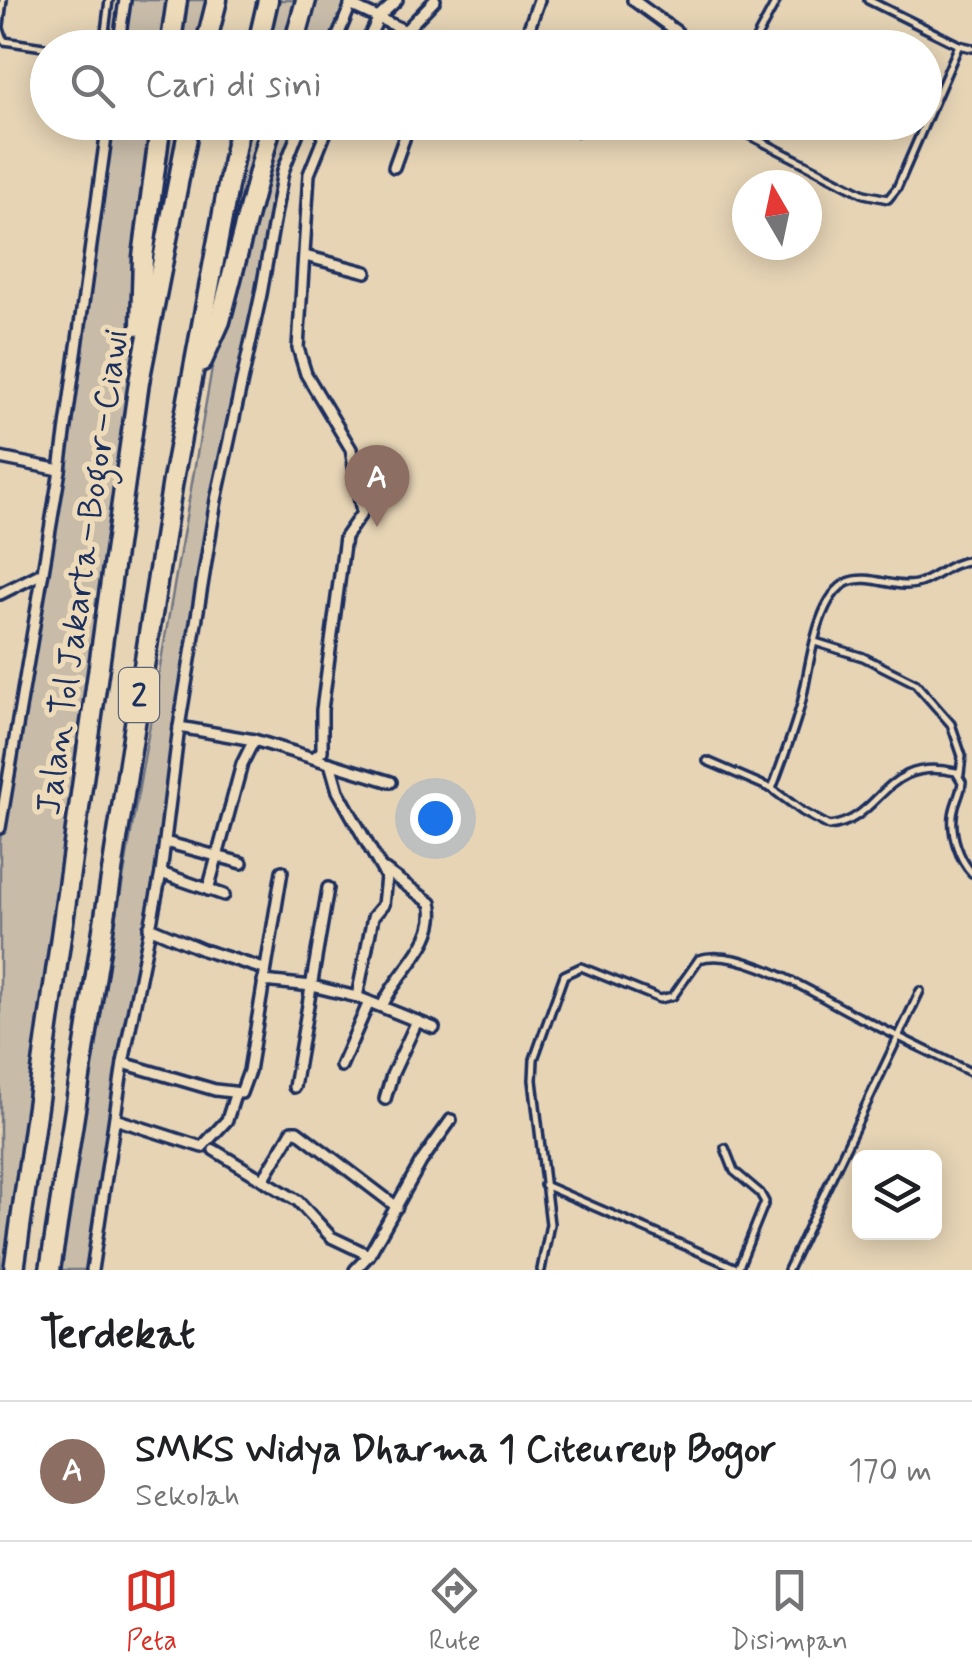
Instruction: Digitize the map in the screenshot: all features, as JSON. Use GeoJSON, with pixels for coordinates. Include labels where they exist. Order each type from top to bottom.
{"type":"FeatureCollection","features":[{"type":"Feature","properties":{"kind":"highway"},"geometry":{"type":"LineString","coordinates":[[172,30],[176,0]]}},
{"type":"Feature","properties":{"kind":"highway"},"geometry":{"type":"LineString","coordinates":[[210,30],[217,0]]}},
{"type":"Feature","properties":{"kind":"highway"},"geometry":{"type":"LineString","coordinates":[[260,30],[268,0]]}},
{"type":"Feature","properties":{"kind":"highway"},"geometry":{"type":"LineString","coordinates":[[298,30],[306,0]]}},
{"type":"Feature","properties":{"kind":"highway"},"geometry":{"type":"LineString","coordinates":[[138,382],[143,257],[158,140]]}},
{"type":"Feature","properties":{"kind":"highway","name":"Jalan Tol Jakarta–Bogor–Ciawi"},"geometry":{"type":"LineString","coordinates":[[14,1270],[138,382],[186,140]]}},
{"type":"Feature","properties":{"kind":"highway","name":"Jalan Tol Jakarta–Bogor–Ciawi"},"geometry":{"type":"LineString","coordinates":[[50,1270],[172,480],[237,140]]}},
{"type":"Feature","properties":{"kind":"highway"},"geometry":{"type":"LineString","coordinates":[[190,389],[220,322],[267,140]]}},
{"type":"Feature","properties":{"kind":"street"},"geometry":{"type":"LineString","coordinates":[[121,30],[125,0]]}},
{"type":"Feature","properties":{"kind":"street"},"geometry":{"type":"LineString","coordinates":[[373,30],[379,17],[397,0]]}},
{"type":"Feature","properties":{"kind":"street"},"geometry":{"type":"LineString","coordinates":[[341,30],[352,3],[406,30],[435,0]]}},
{"type":"Feature","properties":{"kind":"street"},"geometry":{"type":"LineString","coordinates":[[528,30],[539,0]]}},
{"type":"Feature","properties":{"kind":"street"},"geometry":{"type":"LineString","coordinates":[[632,0],[675,30]]}},
{"type":"Feature","properties":{"kind":"street"},"geometry":{"type":"LineString","coordinates":[[0,828],[60,470],[106,140]]}},
{"type":"Feature","properties":{"kind":"street"},"geometry":{"type":"LineString","coordinates":[[92,1270],[123,1063],[161,873],[179,727],[216,500],[283,171],[295,140]]}},
{"type":"Feature","properties":{"kind":"street"},"geometry":{"type":"LineString","coordinates":[[315,757],[322,751],[322,710],[345,538],[362,514],[351,449],[306,374],[298,348],[309,174],[323,140]]}},
{"type":"Feature","properties":{"kind":"street"},"geometry":{"type":"LineString","coordinates":[[394,167],[404,140]]}},
{"type":"Feature","properties":{"kind":"street"},"geometry":{"type":"LineString","coordinates":[[283,171],[309,174]]}},
{"type":"Feature","properties":{"kind":"street"},"geometry":{"type":"LineString","coordinates":[[305,256],[366,272]]}},
{"type":"Feature","properties":{"kind":"street"},"geometry":{"type":"LineString","coordinates":[[0,458],[60,470]]}},
{"type":"Feature","properties":{"kind":"street"},"geometry":{"type":"LineString","coordinates":[[0,594],[42,573]]}},
{"type":"Feature","properties":{"kind":"street"},"geometry":{"type":"LineString","coordinates":[[179,727],[254,740],[390,782]]}},
{"type":"Feature","properties":{"kind":"street"},"geometry":{"type":"LineString","coordinates":[[208,890],[242,764],[254,740]]}},
{"type":"Feature","properties":{"kind":"street"},"geometry":{"type":"LineString","coordinates":[[330,763],[338,791],[382,869],[385,893],[383,906],[372,923],[357,997]]}},
{"type":"Feature","properties":{"kind":"street"},"geometry":{"type":"LineString","coordinates":[[165,842],[242,863]]}},
{"type":"Feature","properties":{"kind":"street"},"geometry":{"type":"LineString","coordinates":[[382,869],[431,903],[433,910],[419,951],[382,1005]]}},
{"type":"Feature","properties":{"kind":"street"},"geometry":{"type":"LineString","coordinates":[[115,1119],[202,1147],[228,1120],[234,1095],[245,1087],[249,1072],[282,871]]}},
{"type":"Feature","properties":{"kind":"street"},"geometry":{"type":"LineString","coordinates":[[161,873],[224,895]]}},
{"type":"Feature","properties":{"kind":"street"},"geometry":{"type":"LineString","coordinates":[[294,1086],[328,888]]}},
{"type":"Feature","properties":{"kind":"street"},"geometry":{"type":"LineString","coordinates":[[149,927],[203,950],[264,969]]}},
{"type":"Feature","properties":{"kind":"street"},"geometry":{"type":"LineString","coordinates":[[263,981],[312,986],[357,997],[434,1028]]}},
{"type":"Feature","properties":{"kind":"street"},"geometry":{"type":"LineString","coordinates":[[341,1066],[369,1002]]}},
{"type":"Feature","properties":{"kind":"street"},"geometry":{"type":"LineString","coordinates":[[386,1098],[392,1076],[418,1022]]}},
{"type":"Feature","properties":{"kind":"street"},"geometry":{"type":"LineString","coordinates":[[123,1063],[234,1095]]}},
{"type":"Feature","properties":{"kind":"street"},"geometry":{"type":"LineString","coordinates":[[354,1270],[368,1254],[421,1162],[451,1120]]}},
{"type":"Feature","properties":{"kind":"street"},"geometry":{"type":"LineString","coordinates":[[263,1180],[292,1131],[297,1131],[397,1207]]}},
{"type":"Feature","properties":{"kind":"street"},"geometry":{"type":"LineString","coordinates":[[214,1150],[298,1201],[331,1237],[368,1254]]}},
{"type":"Feature","properties":{"kind":"lane"},"geometry":{"type":"LineString","coordinates":[[3,0],[0,27],[4,41],[30,46]]}},
{"type":"Feature","properties":{"kind":"lane"},"geometry":{"type":"LineString","coordinates":[[105,30],[109,0]]}},
{"type":"Feature","properties":{"kind":"lane"},"geometry":{"type":"LineString","coordinates":[[761,30],[777,0]]}},
{"type":"Feature","properties":{"kind":"lane"},"geometry":{"type":"LineString","coordinates":[[868,0],[929,30]]}},
{"type":"Feature","properties":{"kind":"lane"},"geometry":{"type":"LineString","coordinates":[[942,37],[972,48]]}},
{"type":"Feature","properties":{"kind":"lane"},"geometry":{"type":"LineString","coordinates":[[942,84],[959,45]]}},
{"type":"Feature","properties":{"kind":"lane"},"geometry":{"type":"LineString","coordinates":[[759,140],[864,194],[888,199],[897,188],[918,140]]}},
{"type":"Feature","properties":{"kind":"lane"},"geometry":{"type":"LineString","coordinates":[[772,789],[801,704],[827,606],[848,582],[864,579],[890,586],[913,584],[945,567],[972,560]]}},
{"type":"Feature","properties":{"kind":"lane"},"geometry":{"type":"LineString","coordinates":[[815,642],[863,656],[915,683],[951,724],[962,756],[962,788],[952,820],[960,854],[972,872]]}},
{"type":"Feature","properties":{"kind":"lane"},"geometry":{"type":"LineString","coordinates":[[707,761],[772,789],[823,824],[835,826],[853,820],[889,785],[910,772],[936,769],[960,774]]}},
{"type":"Feature","properties":{"kind":"lane"},"geometry":{"type":"LineString","coordinates":[[541,1270],[550,1224],[534,1059],[564,975],[570,970],[585,968],[660,999],[676,992],[699,959],[717,956],[794,983],[972,1073]]}},
{"type":"Feature","properties":{"kind":"lane"},"geometry":{"type":"LineString","coordinates":[[788,1270],[920,991]]}},
{"type":"Feature","properties":{"kind":"lane"},"geometry":{"type":"LineString","coordinates":[[544,1186],[740,1269],[765,1202],[760,1193],[738,1177],[725,1148]]}},
{"type":"Feature","properties":{"kind":"shaded area"},"geometry":{"type":"Polygon","coordinates":[[[126,0],[219,0],[211,30],[122,30],[126,0]]]}},
{"type":"Feature","properties":{"kind":"shaded area"},"geometry":{"type":"Polygon","coordinates":[[[268,0],[353,0],[340,30],[261,30],[268,0]]]}},
{"type":"Feature","properties":{"kind":"shaded area"},"geometry":{"type":"Polygon","coordinates":[[[105,140],[187,140],[139,382],[13,1270],[0,1270],[0,841],[105,140]]]}},
{"type":"Feature","properties":{"kind":"shaded area"},"geometry":{"type":"Polygon","coordinates":[[[239,140],[294,140],[200,590],[92,1270],[55,1270],[220,322],[239,140]]]}},
{"type":"Feature","properties":{"kind":"place","name":"SMKS Widya Dharma 1 Citeureup Bogor"},"geometry":{"type":"Point","coordinates":[377,527]}}]}
